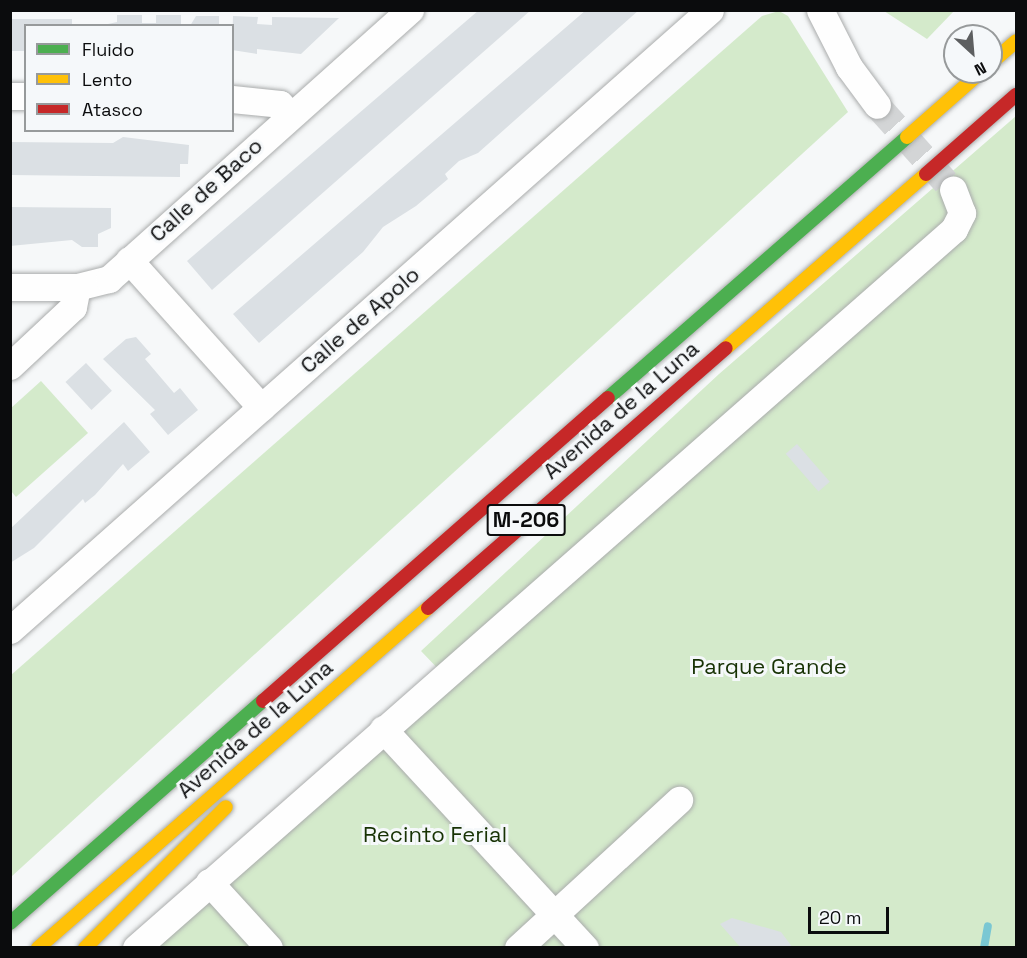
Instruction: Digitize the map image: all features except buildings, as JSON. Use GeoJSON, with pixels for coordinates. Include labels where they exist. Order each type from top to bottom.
{"type":"FeatureCollection","features":[{"type":"Feature","properties":{"kind":"main road"},"geometry":{"type":"LineString","coordinates":[[1003,53],[1017,41]]}},
{"type":"Feature","properties":{"kind":"main road","name":"Avenida de la Luna"},"geometry":{"type":"LineString","coordinates":[[10,923],[967,84]]}},
{"type":"Feature","properties":{"kind":"main road","name":"Avenida de la Luna"},"geometry":{"type":"LineString","coordinates":[[38,948],[1017,95]]}},
{"type":"Feature","properties":{"kind":"main road"},"geometry":{"type":"LineString","coordinates":[[187,747],[319,651]]}},
{"type":"Feature","properties":{"kind":"main road"},"geometry":{"type":"LineString","coordinates":[[85,948],[194,841],[343,680]]}},
{"type":"Feature","properties":{"kind":"street","name":"Calle de Baco"},"geometry":{"type":"LineString","coordinates":[[10,287],[77,287],[109,279],[290,114],[410,10]]}},
{"type":"Feature","properties":{"kind":"street","name":"Calle de Apolo"},"geometry":{"type":"LineString","coordinates":[[10,630],[710,10]]}},
{"type":"Feature","properties":{"kind":"street"},"geometry":{"type":"LineString","coordinates":[[820,10],[849,67],[877,105]]}},
{"type":"Feature","properties":{"kind":"street"},"geometry":{"type":"LineString","coordinates":[[234,99],[280,104],[290,114]]}},
{"type":"Feature","properties":{"kind":"street"},"geometry":{"type":"LineString","coordinates":[[136,948],[954,229],[962,213],[953,190]]}},
{"type":"Feature","properties":{"kind":"street"},"geometry":{"type":"LineString","coordinates":[[129,260],[261,407]]}},
{"type":"Feature","properties":{"kind":"street"},"geometry":{"type":"LineString","coordinates":[[10,366],[73,307],[77,287]]}},
{"type":"Feature","properties":{"kind":"street"},"geometry":{"type":"LineString","coordinates":[[383,729],[585,948]]}},
{"type":"Feature","properties":{"kind":"street"},"geometry":{"type":"LineString","coordinates":[[518,948],[679,800]]}},
{"type":"Feature","properties":{"kind":"street"},"geometry":{"type":"LineString","coordinates":[[209,882],[269,948]]}},
{"type":"Feature","properties":{"kind":"green space"},"geometry":{"type":"Polygon","coordinates":[[[779,11],[788,16],[848,112],[11,877],[11,675],[762,16],[779,11]]]}},
{"type":"Feature","properties":{"kind":"green space"},"geometry":{"type":"Polygon","coordinates":[[[884,11],[954,11],[927,39],[884,11]]]}},
{"type":"Feature","properties":{"kind":"green space","name":"Parque Grande"},"geometry":{"type":"Polygon","coordinates":[[[1016,116],[1016,947],[136,948],[444,675],[421,651],[719,374],[1016,116]]]}},
{"type":"Feature","properties":{"kind":"green space"},"geometry":{"type":"Polygon","coordinates":[[[41,381],[88,433],[16,497],[11,491],[11,408],[41,381]]]}},
{"type":"Feature","properties":{"kind":"waterway"},"geometry":{"type":"LineString","coordinates":[[984,948],[988,926]]}},
{"type":"Feature","properties":{"kind":"tunnel"},"geometry":{"type":"LineString","coordinates":[[877,105],[946,182]]}},
{"type":"Feature","properties":{"kind":"traffic: fast"},"geometry":{"type":"LineString","coordinates":[[608,398],[907,137]]}},
{"type":"Feature","properties":{"kind":"traffic: fast"},"geometry":{"type":"LineString","coordinates":[[10,923],[263,701]]}},
{"type":"Feature","properties":{"kind":"traffic: slow"},"geometry":{"type":"LineString","coordinates":[[1003,52],[1016,41]]}},
{"type":"Feature","properties":{"kind":"traffic: slow"},"geometry":{"type":"LineString","coordinates":[[907,137],[967,84]]}},
{"type":"Feature","properties":{"kind":"traffic: slow"},"geometry":{"type":"LineString","coordinates":[[726,348],[926,174]]}},
{"type":"Feature","properties":{"kind":"traffic: slow"},"geometry":{"type":"LineString","coordinates":[[38,948],[428,608]]}},
{"type":"Feature","properties":{"kind":"traffic: slow"},"geometry":{"type":"LineString","coordinates":[[85,948],[226,807]]}},
{"type":"Feature","properties":{"kind":"traffic: jam"},"geometry":{"type":"LineString","coordinates":[[926,174],[1016,95]]}},
{"type":"Feature","properties":{"kind":"traffic: jam"},"geometry":{"type":"LineString","coordinates":[[428,608],[726,348]]}},
{"type":"Feature","properties":{"kind":"traffic: jam"},"geometry":{"type":"LineString","coordinates":[[263,701],[608,398]]}},
{"type":"Feature","properties":{"kind":"park label","name":"Recinto Ferial"},"geometry":{"type":"Point","coordinates":[435,835]}}]}
